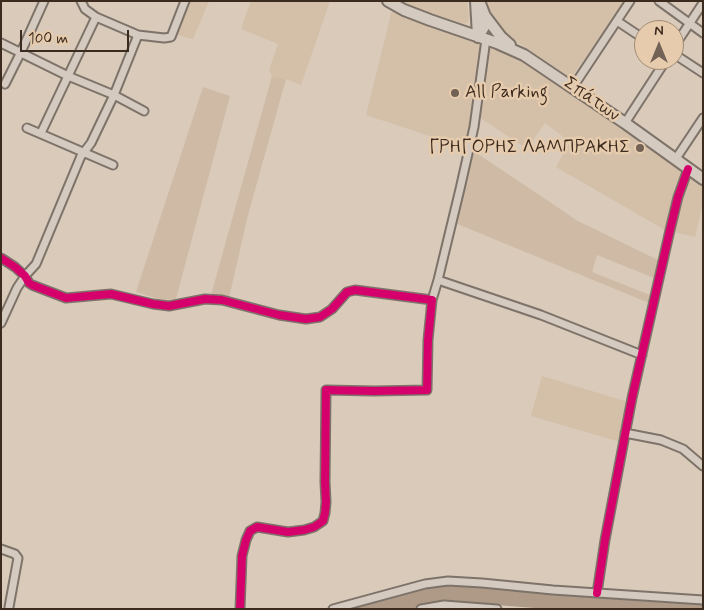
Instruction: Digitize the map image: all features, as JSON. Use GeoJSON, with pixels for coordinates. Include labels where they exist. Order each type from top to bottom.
{"type":"FeatureCollection","features":[{"type":"Feature","properties":{"kind":"main road","name":"Σπάτων"},"geometry":{"type":"LineString","coordinates":[[388,1],[404,10],[516,51],[534,60],[703,179]]}},
{"type":"Feature","properties":{"kind":"main road"},"geometry":{"type":"LineString","coordinates":[[477,1],[482,38]]}},
{"type":"Feature","properties":{"kind":"main road"},"geometry":{"type":"LineString","coordinates":[[477,1],[485,16],[501,37],[516,51]]}},
{"type":"Feature","properties":{"kind":"main road"},"geometry":{"type":"LineString","coordinates":[[482,38],[485,16]]}},
{"type":"Feature","properties":{"kind":"street"},"geometry":{"type":"LineString","coordinates":[[5,84],[44,1]]}},
{"type":"Feature","properties":{"kind":"street"},"geometry":{"type":"LineString","coordinates":[[81,1],[85,9],[96,17],[138,35],[164,38],[171,37],[185,1]]}},
{"type":"Feature","properties":{"kind":"street"},"geometry":{"type":"LineString","coordinates":[[573,88],[630,1]]}},
{"type":"Feature","properties":{"kind":"street"},"geometry":{"type":"LineString","coordinates":[[659,1],[703,33]]}},
{"type":"Feature","properties":{"kind":"street"},"geometry":{"type":"LineString","coordinates":[[684,32],[703,3]]}},
{"type":"Feature","properties":{"kind":"street"},"geometry":{"type":"LineString","coordinates":[[41,133],[96,17]]}},
{"type":"Feature","properties":{"kind":"street"},"geometry":{"type":"LineString","coordinates":[[617,21],[634,32]]}},
{"type":"Feature","properties":{"kind":"street"},"geometry":{"type":"LineString","coordinates":[[1,323],[17,288],[36,264],[82,156],[91,143],[114,95],[138,35]]}},
{"type":"Feature","properties":{"kind":"street"},"geometry":{"type":"LineString","coordinates":[[240,609],[242,556],[250,531],[258,527],[288,532],[304,530],[314,527],[323,520],[326,502],[326,390],[427,390],[428,340],[432,300],[474,127],[482,38]]}},
{"type":"Feature","properties":{"kind":"street"},"geometry":{"type":"LineString","coordinates":[[1,43],[68,76],[114,95],[144,111]]}},
{"type":"Feature","properties":{"kind":"street"},"geometry":{"type":"LineString","coordinates":[[684,61],[703,73]]}},
{"type":"Feature","properties":{"kind":"street"},"geometry":{"type":"LineString","coordinates":[[625,123],[659,70]]}},
{"type":"Feature","properties":{"kind":"street"},"geometry":{"type":"LineString","coordinates":[[675,160],[703,118]]}},
{"type":"Feature","properties":{"kind":"street"},"geometry":{"type":"LineString","coordinates":[[28,128],[113,166]]}},
{"type":"Feature","properties":{"kind":"street"},"geometry":{"type":"LineString","coordinates":[[597,593],[603,549],[625,433],[678,197],[688,169]]}},
{"type":"Feature","properties":{"kind":"street"},"geometry":{"type":"LineString","coordinates":[[1,258],[15,267],[32,285],[66,298],[111,294],[168,306],[205,299],[222,300],[279,315],[306,319],[320,317],[332,309],[347,292],[355,290],[432,300]]}},
{"type":"Feature","properties":{"kind":"street"},"geometry":{"type":"LineString","coordinates":[[438,280],[540,315],[642,355]]}},
{"type":"Feature","properties":{"kind":"street"},"geometry":{"type":"LineString","coordinates":[[625,433],[661,440],[683,449],[703,466]]}},
{"type":"Feature","properties":{"kind":"street"},"geometry":{"type":"LineString","coordinates":[[1,550],[15,554],[18,558],[9,607]]}},
{"type":"Feature","properties":{"kind":"street"},"geometry":{"type":"LineString","coordinates":[[333,609],[416,586],[438,582],[482,583],[553,590],[703,600]]}},
{"type":"Feature","properties":{"kind":"street"},"geometry":{"type":"LineString","coordinates":[[421,609],[444,605],[497,609]]}},
{"type":"Feature","properties":{"kind":"shaded area"},"geometry":{"type":"Polygon","coordinates":[[[187,1],[209,1],[193,39],[174,34],[187,1]]]}},
{"type":"Feature","properties":{"kind":"shaded area"},"geometry":{"type":"Polygon","coordinates":[[[251,1],[330,1],[301,85],[272,76],[269,70],[278,44],[241,29],[251,1]]]}},
{"type":"Feature","properties":{"kind":"shaded area"},"geometry":{"type":"Polygon","coordinates":[[[403,1],[467,1],[468,22],[464,24],[410,6],[403,1]]]}},
{"type":"Feature","properties":{"kind":"shaded area"},"geometry":{"type":"Polygon","coordinates":[[[483,1],[626,1],[571,78],[503,32],[490,18],[483,1]]]}},
{"type":"Feature","properties":{"kind":"shaded area"},"geometry":{"type":"Polygon","coordinates":[[[392,10],[425,24],[498,44],[526,57],[682,170],[703,186],[703,202],[695,237],[665,230],[556,167],[570,142],[545,123],[527,149],[479,117],[472,150],[366,115],[392,10]]]}},
{"type":"Feature","properties":{"kind":"shaded area"},"geometry":{"type":"Polygon","coordinates":[[[272,76],[286,79],[248,215],[229,298],[211,295],[272,76]]]}},
{"type":"Feature","properties":{"kind":"shaded area"},"geometry":{"type":"Polygon","coordinates":[[[203,87],[230,96],[176,299],[162,300],[136,292],[203,87]]]}},
{"type":"Feature","properties":{"kind":"shaded area"},"geometry":{"type":"Polygon","coordinates":[[[472,150],[578,221],[658,260],[654,278],[597,255],[592,272],[650,295],[649,303],[455,223],[472,150]]]}},
{"type":"Feature","properties":{"kind":"shaded area"},"geometry":{"type":"Polygon","coordinates":[[[542,376],[628,402],[620,442],[531,416],[542,376]]]}},
{"type":"Feature","properties":{"kind":"shaded area"},"geometry":{"type":"Polygon","coordinates":[[[438,585],[703,604],[703,609],[548,609],[457,602],[411,609],[343,609],[438,585]]]}},
{"type":"Feature","properties":{"kind":"cycle path"},"geometry":{"type":"LineString","coordinates":[[597,593],[632,398],[678,197],[688,169]]}},
{"type":"Feature","properties":{"kind":"cycle path"},"geometry":{"type":"LineString","coordinates":[[1,258],[15,267],[32,285],[66,298],[111,294],[169,306],[205,299],[222,300],[279,315],[306,319],[320,317],[332,309],[347,292],[355,290],[432,300],[428,340],[427,390],[326,390],[326,502],[323,521],[314,527],[304,530],[288,532],[257,527],[250,531],[242,556],[240,609]]}},
{"type":"Feature","properties":{"kind":"place","name":"All Parking"},"geometry":{"type":"Point","coordinates":[455,93]}},
{"type":"Feature","properties":{"kind":"place","name":"ΓΡΗΓΟΡΗΣ ΛΑΜΠΡΑΚΗΣ"},"geometry":{"type":"Point","coordinates":[640,148]}}]}
